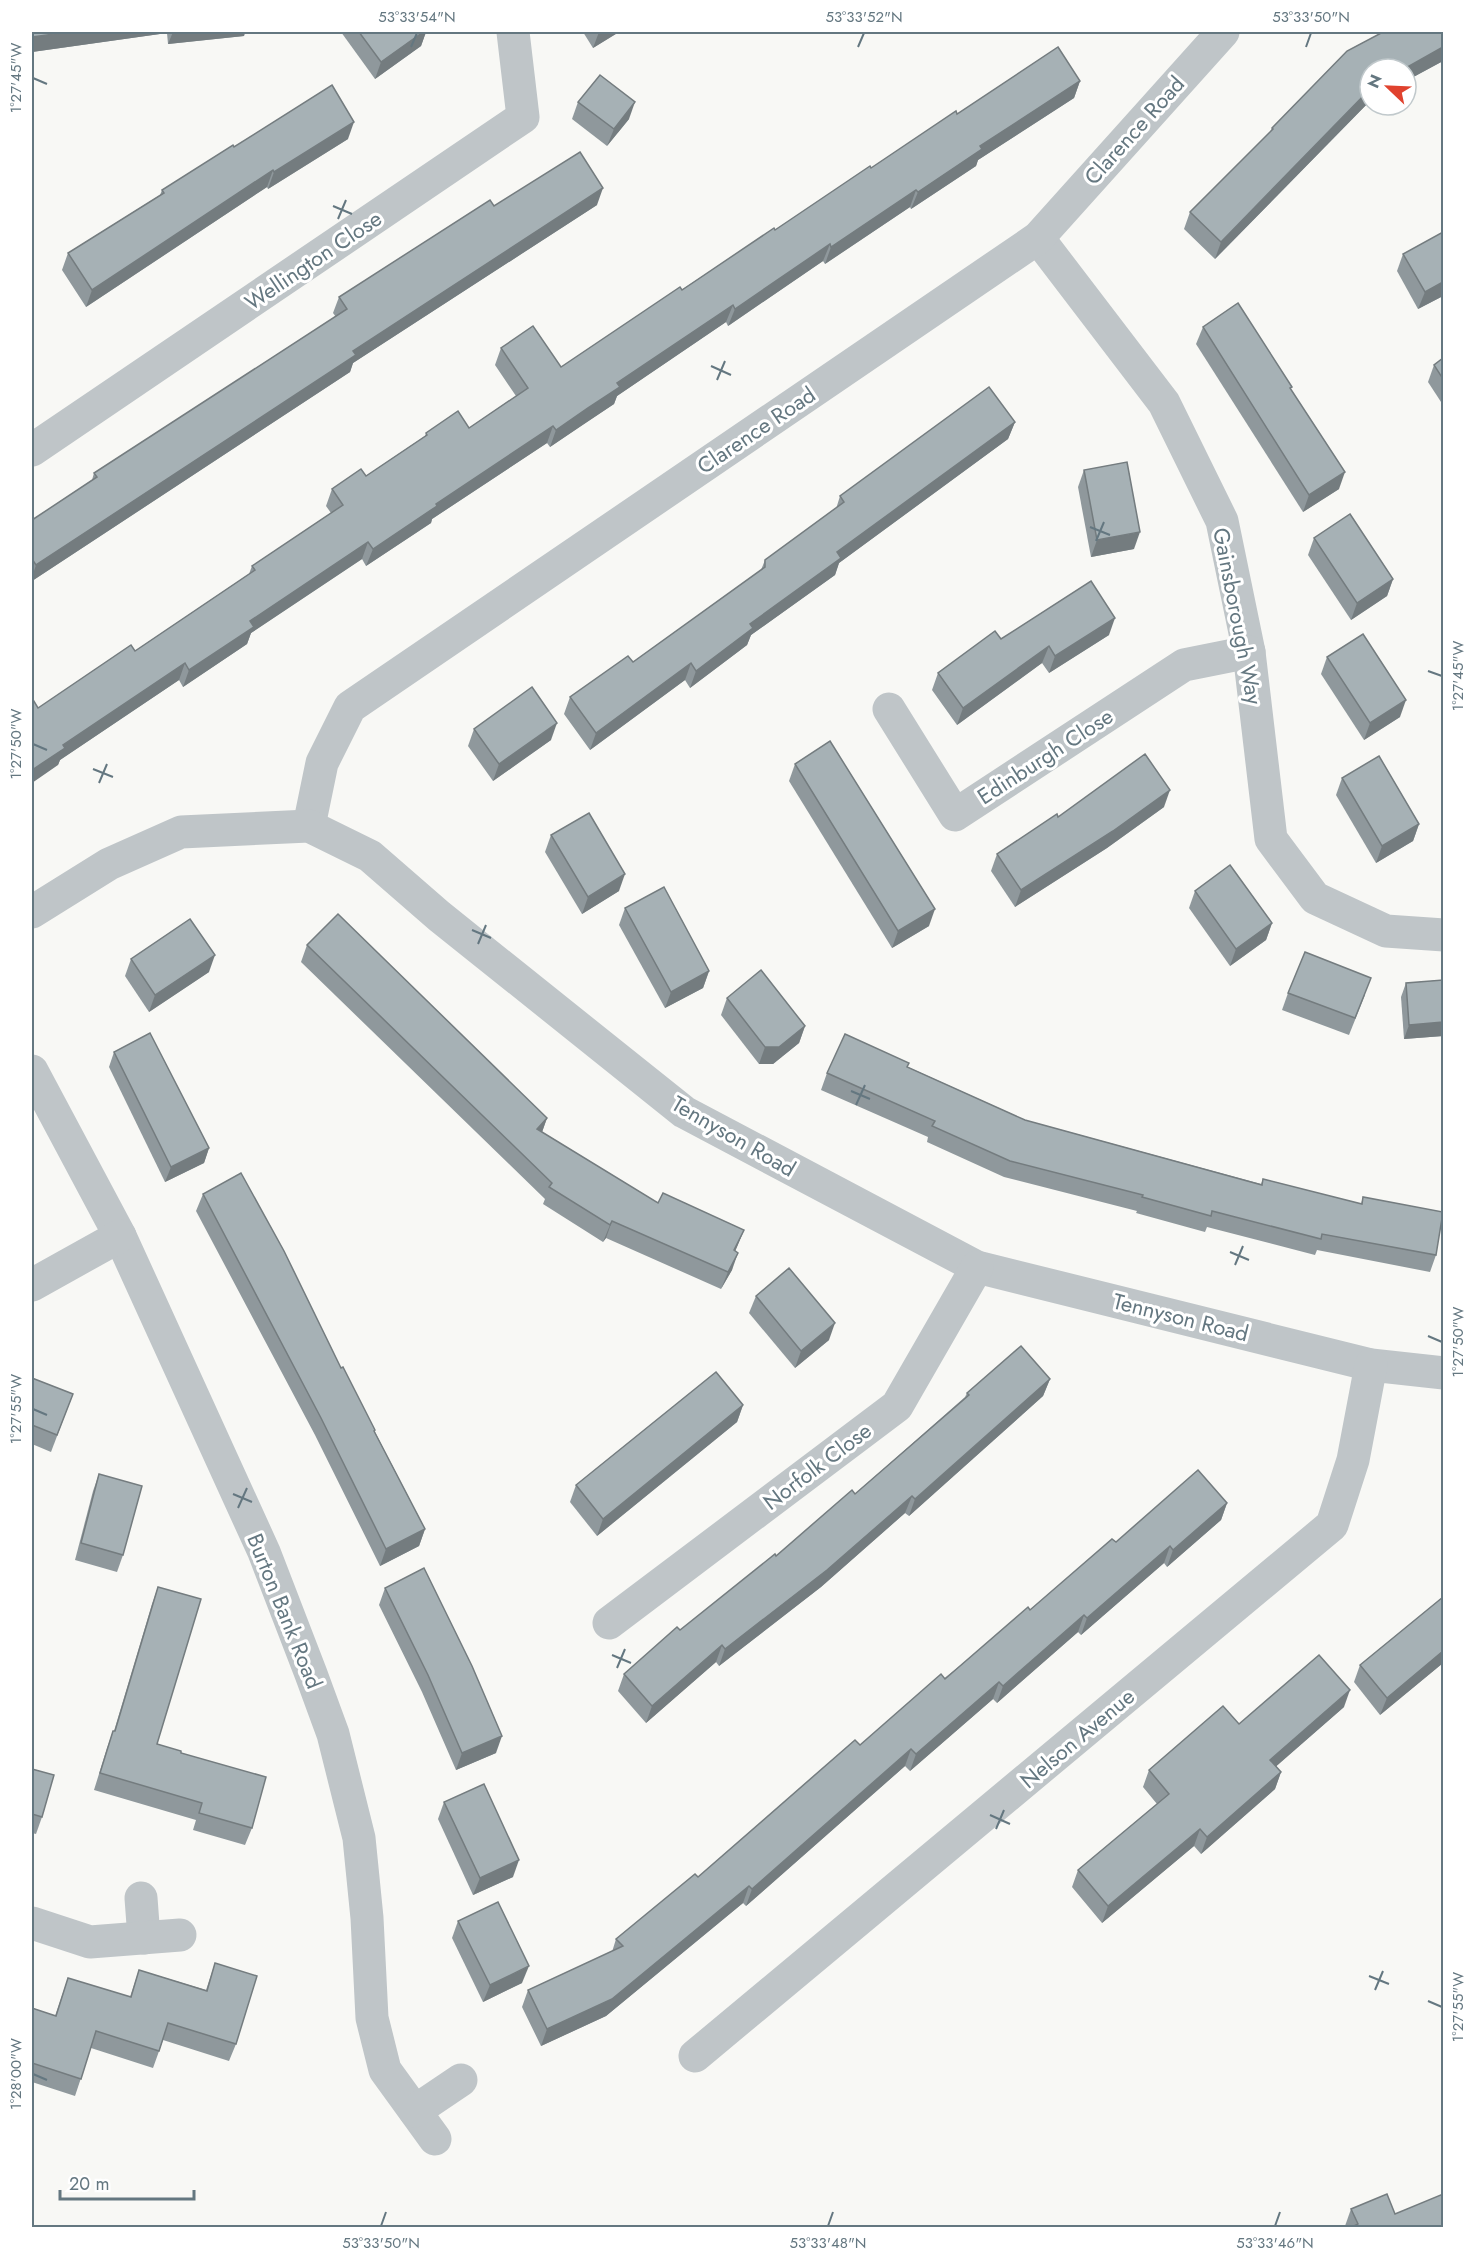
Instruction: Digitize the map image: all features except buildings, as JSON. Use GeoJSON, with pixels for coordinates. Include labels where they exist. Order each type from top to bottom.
{"type":"FeatureCollection","features":[{"type":"Feature","properties":{"kind":"street","name":"Wellington Close"},"geometry":{"type":"LineString","coordinates":[[32,450],[523,117],[513,32]]}},
{"type":"Feature","properties":{"kind":"street","name":"Clarence Road"},"geometry":{"type":"LineString","coordinates":[[309,826],[322,763],[350,707],[1038,238],[1223,32]]}},
{"type":"Feature","properties":{"kind":"street","name":"Gainsborough Way"},"geometry":{"type":"LineString","coordinates":[[1038,238],[1164,403],[1222,521],[1249,652],[1271,839],[1315,898],[1386,931],[1443,935]]}},
{"type":"Feature","properties":{"kind":"street","name":"Edinburgh Close"},"geometry":{"type":"LineString","coordinates":[[889,710],[955,815],[1184,665],[1249,652]]}},
{"type":"Feature","properties":{"kind":"street","name":"Tennyson Road"},"geometry":{"type":"LineString","coordinates":[[32,912],[109,864],[181,832],[309,826],[370,856],[439,916],[684,1112],[977,1267],[1371,1365],[1443,1373]]}},
{"type":"Feature","properties":{"kind":"street","name":"Burton Bank Road"},"geometry":{"type":"LineString","coordinates":[[32,1071],[120,1236],[264,1552],[333,1734],[359,1838],[367,1917],[372,2018],[385,2070],[435,2139]]}},
{"type":"Feature","properties":{"kind":"street"},"geometry":{"type":"LineString","coordinates":[[32,1285],[120,1236]]}},
{"type":"Feature","properties":{"kind":"street","name":"Norfolk Close"},"geometry":{"type":"LineString","coordinates":[[609,1623],[897,1406],[977,1267]]}},
{"type":"Feature","properties":{"kind":"street","name":"Nelson Avenue"},"geometry":{"type":"LineString","coordinates":[[695,2056],[1332,1525],[1353,1460],[1371,1365]]}},
{"type":"Feature","properties":{"kind":"street"},"geometry":{"type":"LineString","coordinates":[[141,1898],[144,1938]]}},
{"type":"Feature","properties":{"kind":"street"},"geometry":{"type":"LineString","coordinates":[[32,1923],[90,1942],[180,1935]]}},
{"type":"Feature","properties":{"kind":"street"},"geometry":{"type":"LineString","coordinates":[[415,2111],[461,2080]]}}]}
